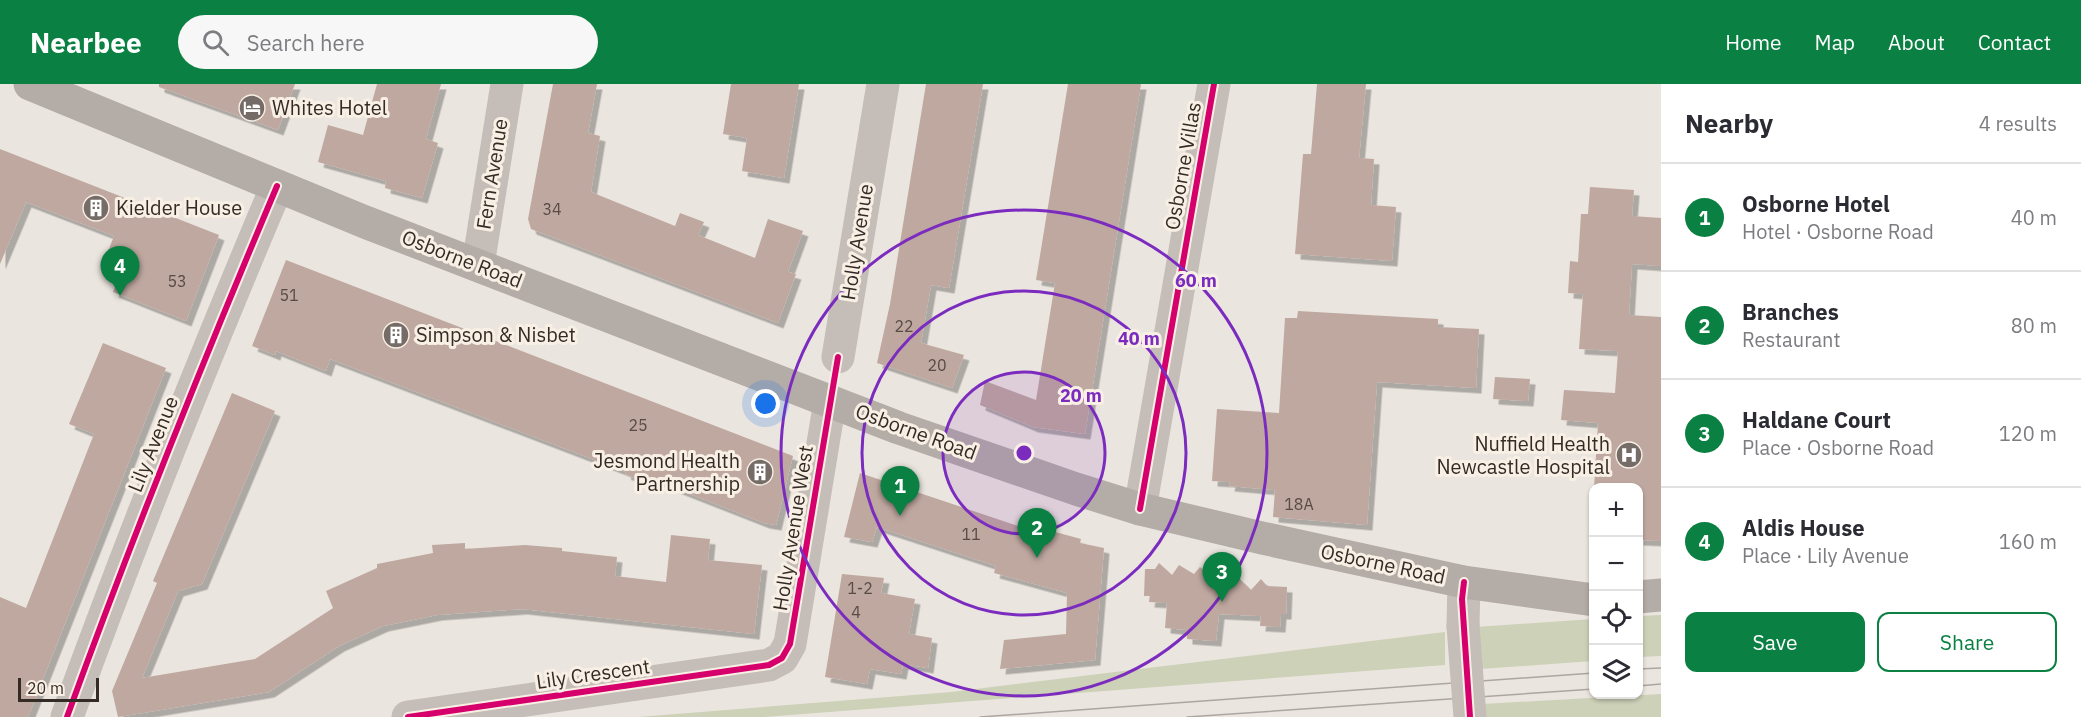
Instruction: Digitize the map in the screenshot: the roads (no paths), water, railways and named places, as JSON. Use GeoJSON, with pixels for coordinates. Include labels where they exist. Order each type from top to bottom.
{"type":"FeatureCollection","features":[{"type":"Feature","properties":{"kind":"main road","name":"Osborne Road"},"geometry":{"type":"LineString","coordinates":[[30,84],[277,186],[899,428],[1140,509],[1464,582],[1589,599]]}},
{"type":"Feature","properties":{"kind":"main road"},"geometry":{"type":"LineString","coordinates":[[1643,597],[1661,595]]}},
{"type":"Feature","properties":{"kind":"street","name":"Fern Avenue"},"geometry":{"type":"LineString","coordinates":[[478,265],[507,84]]}},
{"type":"Feature","properties":{"kind":"street","name":"Holly Avenue"},"geometry":{"type":"LineString","coordinates":[[838,357],[883,84]]}},
{"type":"Feature","properties":{"kind":"street","name":"Osborne Villas"},"geometry":{"type":"LineString","coordinates":[[1140,509],[1214,84]]}},
{"type":"Feature","properties":{"kind":"street","name":"Lily Avenue"},"geometry":{"type":"LineString","coordinates":[[67,717],[172,440],[277,186]]}},
{"type":"Feature","properties":{"kind":"street","name":"Holly Avenue West"},"geometry":{"type":"LineString","coordinates":[[782,658],[790,644],[830,401]]}},
{"type":"Feature","properties":{"kind":"street"},"geometry":{"type":"LineString","coordinates":[[1464,582],[1463,626],[1470,717]]}},
{"type":"Feature","properties":{"kind":"street","name":"Lily Crescent"},"geometry":{"type":"LineString","coordinates":[[408,717],[769,665],[782,658]]}},
{"type":"Feature","properties":{"kind":"tram line"},"geometry":{"type":"LineString","coordinates":[[1643,669],[1661,668]]}},
{"type":"Feature","properties":{"kind":"tram line"},"geometry":{"type":"LineString","coordinates":[[980,717],[1589,673]]}},
{"type":"Feature","properties":{"kind":"tram line"},"geometry":{"type":"LineString","coordinates":[[1643,686],[1661,684]]}},
{"type":"Feature","properties":{"kind":"tram line"},"geometry":{"type":"LineString","coordinates":[[1187,717],[1589,689]]}},
{"type":"Feature","properties":{"kind":"place","name":"Whites Hotel"},"geometry":{"type":"Point","coordinates":[252,108]}},
{"type":"Feature","properties":{"kind":"place","name":"Kielder House"},"geometry":{"type":"Point","coordinates":[96,208]}},
{"type":"Feature","properties":{"kind":"place","name":"Aldis House"},"geometry":{"type":"Point","coordinates":[120,296]}},
{"type":"Feature","properties":{"kind":"place","name":"Simpson & Nisbet"},"geometry":{"type":"Point","coordinates":[396,335]}},
{"type":"Feature","properties":{"kind":"place","name":"Nuffield Health Newcastle Hospital"},"geometry":{"type":"Point","coordinates":[1629,455]}},
{"type":"Feature","properties":{"kind":"place","name":"Jesmond Health Partnership"},"geometry":{"type":"Point","coordinates":[760,472]}},
{"type":"Feature","properties":{"kind":"place","name":"Osborne Hotel"},"geometry":{"type":"Point","coordinates":[900,516]}},
{"type":"Feature","properties":{"kind":"place","name":"Branches"},"geometry":{"type":"Point","coordinates":[1037,558]}},
{"type":"Feature","properties":{"kind":"place","name":"Haldane Court"},"geometry":{"type":"Point","coordinates":[1222,602]}}]}
